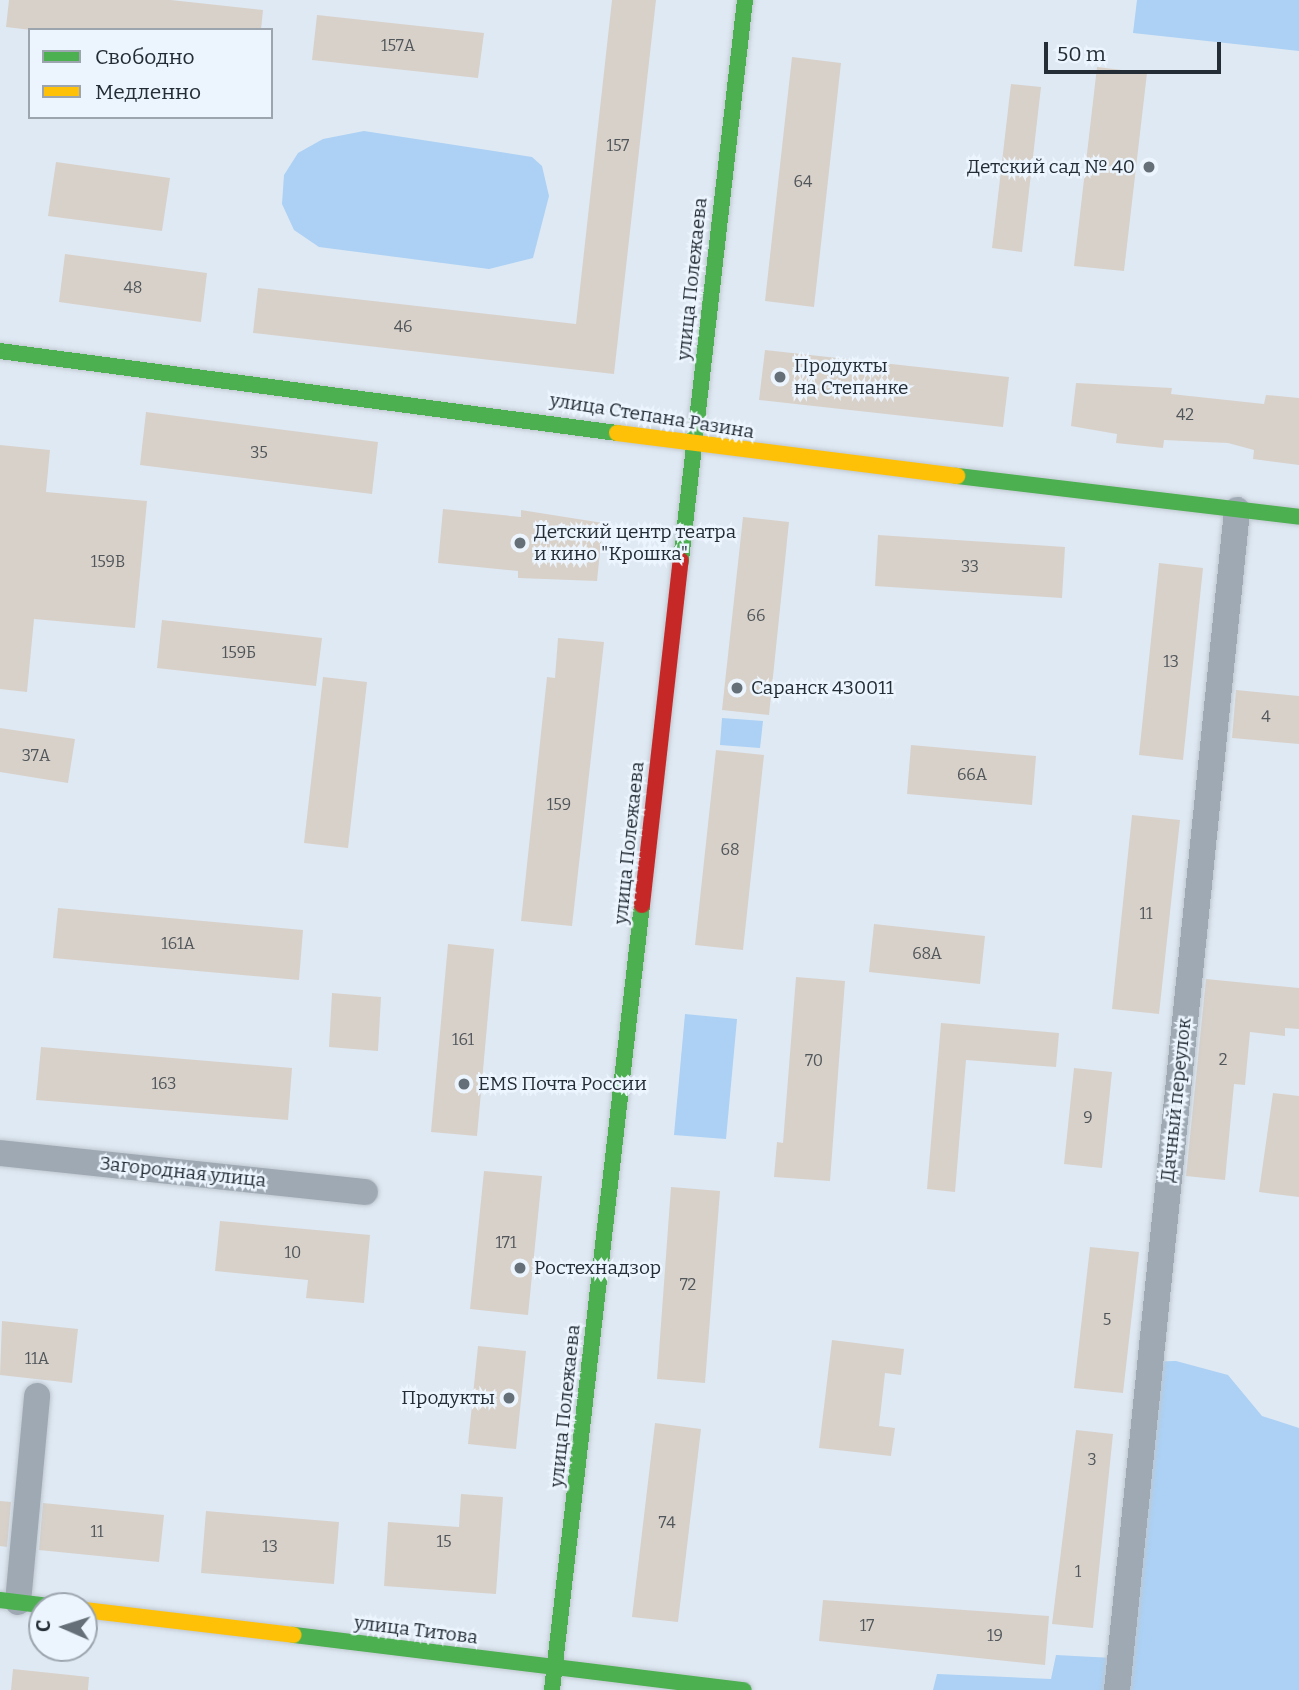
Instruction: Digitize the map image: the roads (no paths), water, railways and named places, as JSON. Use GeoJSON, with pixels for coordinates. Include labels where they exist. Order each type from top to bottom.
{"type":"FeatureCollection","features":[{"type":"Feature","properties":{"kind":"main road","name":"улица Полежаева"},"geometry":{"type":"LineString","coordinates":[[552,1690],[557,1667],[744,0]]}},
{"type":"Feature","properties":{"kind":"main road","name":"улица Степана Разина"},"geometry":{"type":"LineString","coordinates":[[0,351],[474,410],[694,445],[1299,517]]}},
{"type":"Feature","properties":{"kind":"main road"},"geometry":{"type":"LineString","coordinates":[[9,1601],[28,1603]]}},
{"type":"Feature","properties":{"kind":"main road","name":"улица Титова"},"geometry":{"type":"LineString","coordinates":[[98,1612],[744,1690]]}},
{"type":"Feature","properties":{"kind":"street","name":"Дачный переулок"},"geometry":{"type":"LineString","coordinates":[[1117,1690],[1237,510]]}},
{"type":"Feature","properties":{"kind":"street","name":"Загородная улица"},"geometry":{"type":"LineString","coordinates":[[0,1153],[365,1192]]}},
{"type":"Feature","properties":{"kind":"street"},"geometry":{"type":"LineString","coordinates":[[9,1601],[37,1396]]}},
{"type":"Feature","properties":{"kind":"place","name":"Детский сад № 40"},"geometry":{"type":"Point","coordinates":[1149,167]}},
{"type":"Feature","properties":{"kind":"place","name":"Продукты на Степанке"},"geometry":{"type":"Point","coordinates":[780,377]}},
{"type":"Feature","properties":{"kind":"place","name":"Детский центр театра и кино \"Крошка\""},"geometry":{"type":"Point","coordinates":[520,543]}},
{"type":"Feature","properties":{"kind":"place","name":"Саранск 430011"},"geometry":{"type":"Point","coordinates":[737,688]}},
{"type":"Feature","properties":{"kind":"place","name":"EMS Почта России"},"geometry":{"type":"Point","coordinates":[464,1084]}},
{"type":"Feature","properties":{"kind":"place","name":"Ростехнадзор"},"geometry":{"type":"Point","coordinates":[520,1268]}},
{"type":"Feature","properties":{"kind":"place","name":"Продукты"},"geometry":{"type":"Point","coordinates":[509,1398]}}]}
